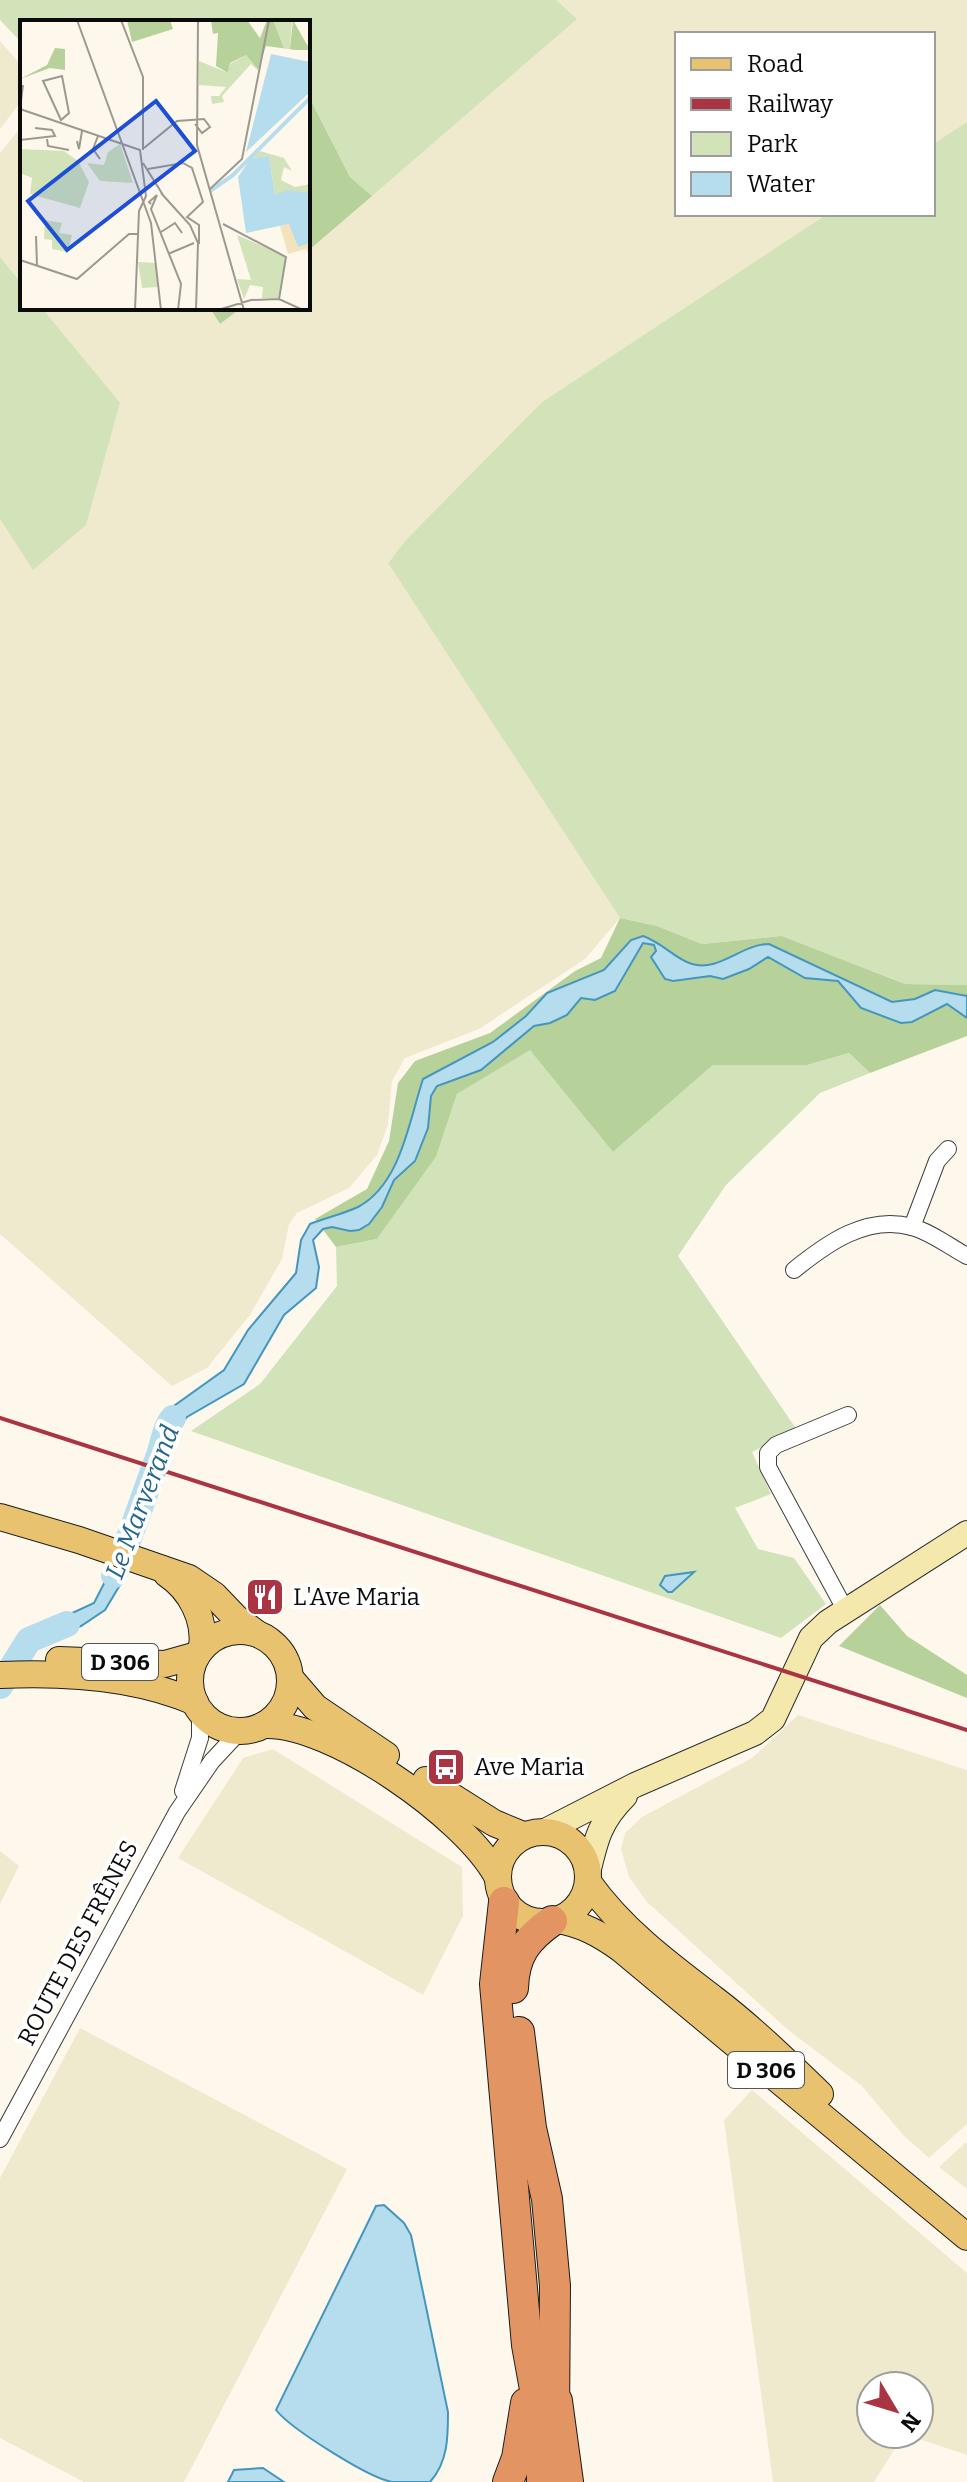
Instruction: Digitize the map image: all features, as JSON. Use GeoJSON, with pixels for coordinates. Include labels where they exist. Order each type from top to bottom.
{"type":"FeatureCollection","features":[{"type":"Feature","properties":{"kind":"highway"},"geometry":{"type":"LineString","coordinates":[[501,1889],[495,1984],[527,2345],[540,2417],[542,2482]]}},
{"type":"Feature","properties":{"kind":"highway"},"geometry":{"type":"LineString","coordinates":[[551,2482],[556,2391],[555,2286],[547,2199],[531,2128],[513,1991],[520,1950],[535,1933],[554,1921]]}},
{"type":"Feature","properties":{"kind":"highway"},"geometry":{"type":"LineString","coordinates":[[508,2482],[522,2432],[527,2345]]}},
{"type":"Feature","properties":{"kind":"highway"},"geometry":{"type":"LineString","coordinates":[[556,2391],[568,2482]]}},
{"type":"Feature","properties":{"kind":"main road"},"geometry":{"type":"LineString","coordinates":[[0,1517],[151,1564],[202,1585],[236,1618],[269,1640],[280,1650],[287,1663],[289,1692],[275,1717],[252,1728]]}},
{"type":"Feature","properties":{"kind":"main road"},"geometry":{"type":"LineString","coordinates":[[501,1889],[504,1852],[534,1833],[755,1733],[773,1719],[811,1638],[846,1611],[967,1533]]}},
{"type":"Feature","properties":{"kind":"main road"},"geometry":{"type":"LineString","coordinates":[[151,1564],[174,1579],[195,1606],[203,1636],[191,1671],[190,1687],[197,1707],[218,1726],[252,1728],[281,1724],[303,1729],[405,1786],[455,1825],[488,1859],[501,1889],[520,1916],[530,1921],[554,1921],[574,1909],[586,1892],[599,1828],[610,1810],[635,1785]]}},
{"type":"Feature","properties":{"kind":"main road"},"geometry":{"type":"LineString","coordinates":[[199,1652],[210,1640],[232,1631],[256,1633]]}},
{"type":"Feature","properties":{"kind":"main road","name":"D 306"},"geometry":{"type":"LineString","coordinates":[[0,1665],[165,1664],[199,1652]]}},
{"type":"Feature","properties":{"kind":"main road","name":"D 306"},"geometry":{"type":"LineString","coordinates":[[0,1675],[34,1667],[116,1679],[163,1690],[197,1707]]}},
{"type":"Feature","properties":{"kind":"main road"},"geometry":{"type":"LineString","coordinates":[[290,1678],[315,1707],[471,1810],[494,1823],[534,1833],[556,1833],[575,1844],[581,1852],[588,1877]]}},
{"type":"Feature","properties":{"kind":"main road","name":"D 306"},"geometry":{"type":"LineString","coordinates":[[588,1877],[599,1898],[654,1953],[761,2037],[828,2103],[967,2217]]}},
{"type":"Feature","properties":{"kind":"main road","name":"D 306"},"geometry":{"type":"LineString","coordinates":[[554,1921],[577,1923],[598,1932],[621,1949],[967,2237]]}},
{"type":"Feature","properties":{"kind":"street"},"geometry":{"type":"LineString","coordinates":[[912,1227],[937,1161],[948,1149]]}},
{"type":"Feature","properties":{"kind":"street"},"geometry":{"type":"LineString","coordinates":[[794,1270],[825,1245],[849,1233],[882,1225],[912,1227],[967,1256]]}},
{"type":"Feature","properties":{"kind":"street"},"geometry":{"type":"LineString","coordinates":[[846,1611],[768,1467],[768,1453],[776,1445],[848,1415]]}},
{"type":"Feature","properties":{"kind":"street","name":"ROUTE DES FRÊNES"},"geometry":{"type":"LineString","coordinates":[[177,1812],[200,1738],[197,1707]]}},
{"type":"Feature","properties":{"kind":"street","name":"ROUTE DES FRÊNES"},"geometry":{"type":"LineString","coordinates":[[0,2139],[177,1812],[212,1761],[252,1728]]}},
{"type":"Feature","properties":{"kind":"shaded area"},"geometry":{"type":"Polygon","coordinates":[[[556,0],[967,0],[967,122],[935,143],[935,32],[675,32],[675,216],[824,216],[542,402],[388,562],[620,918],[585,959],[479,1029],[405,1058],[392,1081],[388,1125],[377,1155],[349,1188],[297,1213],[289,1224],[282,1259],[250,1315],[207,1368],[172,1386],[0,1234],[0,519],[33,569],[120,404],[44,310],[211,310],[220,324],[238,310],[310,310],[310,249],[576,19],[556,0]]]}},
{"type":"Feature","properties":{"kind":"shaded area"},"geometry":{"type":"Polygon","coordinates":[[[0,41],[20,64],[20,103],[0,129],[0,41]]]}},
{"type":"Feature","properties":{"kind":"shaded area"},"geometry":{"type":"Polygon","coordinates":[[[20,128],[20,282],[0,257],[0,153],[20,128]]]}},
{"type":"Feature","properties":{"kind":"shaded area"},"geometry":{"type":"Polygon","coordinates":[[[798,1715],[967,1770],[967,2124],[929,2158],[904,2136],[862,2086],[787,2029],[647,1902],[629,1877],[621,1849],[625,1833],[642,1817],[752,1758],[798,1715]]]}},
{"type":"Feature","properties":{"kind":"shaded area"},"geometry":{"type":"Polygon","coordinates":[[[273,1749],[462,1867],[463,1916],[423,1995],[178,1858],[243,1758],[273,1749]]]}},
{"type":"Feature","properties":{"kind":"shaded area"},"geometry":{"type":"Polygon","coordinates":[[[0,1851],[19,1866],[0,1904],[0,1851]]]}},
{"type":"Feature","properties":{"kind":"shaded area"},"geometry":{"type":"Polygon","coordinates":[[[80,2028],[347,2169],[184,2482],[84,2482],[0,2438],[0,2178],[80,2028]]]}},
{"type":"Feature","properties":{"kind":"shaded area"},"geometry":{"type":"Polygon","coordinates":[[[752,2090],[967,2273],[967,2455],[935,2444],[935,2370],[855,2370],[855,2450],[894,2450],[874,2482],[773,2482],[724,2120],[752,2090]]]}},
{"type":"Feature","properties":{"kind":"shaded area"},"geometry":{"type":"Polygon","coordinates":[[[967,2143],[967,2189],[939,2167],[967,2143]]]}},
{"type":"Feature","properties":{"kind":"green space"},"geometry":{"type":"Polygon","coordinates":[[[0,0],[556,0],[577,19],[372,196],[350,177],[310,99],[310,20],[20,20],[20,41],[0,20],[0,0]]]}},
{"type":"Feature","properties":{"kind":"green space"},"geometry":{"type":"Polygon","coordinates":[[[310,99],[350,177],[372,196],[310,249],[310,99]]]}},
{"type":"Feature","properties":{"kind":"green space"},"geometry":{"type":"Polygon","coordinates":[[[967,122],[967,985],[905,984],[782,936],[702,944],[657,926],[620,918],[388,563],[407,539],[542,402],[824,216],[935,216],[935,143],[967,122]]]}},
{"type":"Feature","properties":{"kind":"green space"},"geometry":{"type":"Polygon","coordinates":[[[0,257],[20,282],[20,310],[44,310],[120,403],[86,525],[33,570],[0,519],[0,257]]]}},
{"type":"Feature","properties":{"kind":"green space"},"geometry":{"type":"Polygon","coordinates":[[[211,310],[238,310],[220,324],[211,310]]]}},
{"type":"Feature","properties":{"kind":"green space"},"geometry":{"type":"Polygon","coordinates":[[[620,918],[657,926],[702,944],[782,936],[905,984],[967,985],[967,1036],[870,1073],[849,1053],[807,1065],[713,1065],[613,1152],[530,1050],[457,1094],[436,1157],[377,1239],[336,1247],[315,1219],[367,1189],[389,1141],[398,1083],[415,1061],[490,1033],[575,971],[601,958],[620,918]]]}},
{"type":"Feature","properties":{"kind":"green space"},"geometry":{"type":"Polygon","coordinates":[[[530,1049],[613,1152],[713,1065],[807,1065],[849,1053],[870,1073],[820,1093],[726,1185],[678,1256],[797,1430],[752,1452],[771,1494],[735,1508],[758,1549],[794,1558],[826,1604],[781,1638],[191,1431],[260,1384],[337,1286],[336,1247],[377,1239],[436,1157],[457,1094],[530,1049]]]}},
{"type":"Feature","properties":{"kind":"green space"},"geometry":{"type":"Polygon","coordinates":[[[880,1605],[907,1636],[967,1675],[967,1698],[839,1646],[880,1605]]]}},
{"type":"Feature","properties":{"kind":"water"},"geometry":{"type":"Polygon","coordinates":[[[643,936],[686,962],[702,965],[769,944],[892,1002],[915,999],[935,990],[967,996],[967,1018],[947,1004],[912,1022],[901,1023],[861,1008],[838,981],[805,978],[768,957],[749,969],[723,979],[710,976],[673,981],[665,979],[651,957],[656,951],[654,945],[643,943],[615,991],[595,1000],[581,998],[567,1015],[534,1026],[481,1070],[437,1086],[431,1096],[428,1128],[415,1161],[394,1180],[382,1207],[369,1224],[350,1231],[332,1227],[323,1229],[313,1240],[319,1267],[316,1288],[284,1315],[244,1384],[187,1417],[173,1432],[167,1450],[151,1445],[171,1408],[224,1370],[248,1330],[296,1273],[301,1240],[310,1224],[358,1207],[373,1197],[384,1183],[408,1132],[423,1079],[493,1042],[526,1016],[547,993],[604,970],[631,940],[643,936]]]}},
{"type":"Feature","properties":{"kind":"water"},"geometry":{"type":"Polygon","coordinates":[[[138,1493],[152,1498],[138,1544],[122,1539],[138,1493]]]}},
{"type":"Feature","properties":{"kind":"water"},"geometry":{"type":"Polygon","coordinates":[[[114,1564],[129,1570],[105,1610],[81,1626],[39,1641],[35,1636],[44,1626],[94,1603],[114,1564]]]}},
{"type":"Feature","properties":{"kind":"water"},"geometry":{"type":"Polygon","coordinates":[[[694,1572],[672,1592],[660,1585],[665,1576],[694,1572]]]}},
{"type":"Feature","properties":{"kind":"water"},"geometry":{"type":"Polygon","coordinates":[[[384,2205],[404,2223],[411,2235],[448,2412],[444,2458],[430,2482],[392,2482],[366,2472],[313,2440],[276,2410],[376,2206],[384,2205]]]}},
{"type":"Feature","properties":{"kind":"water"},"geometry":{"type":"Polygon","coordinates":[[[263,2468],[284,2482],[228,2482],[234,2470],[263,2468]]]}},
{"type":"Feature","properties":{"kind":"waterway","name":"Le Marverand"},"geometry":{"type":"LineString","coordinates":[[114,1575],[173,1418]]}},
{"type":"Feature","properties":{"kind":"waterway","name":"Le Marverand"},"geometry":{"type":"LineString","coordinates":[[0,1686],[29,1640],[67,1624]]}},
{"type":"Feature","properties":{"kind":"railway"},"geometry":{"type":"LineString","coordinates":[[0,1418],[967,1730]]}},
{"type":"Feature","properties":{"kind":"place","name":"L'Ave Maria"},"geometry":{"type":"Point","coordinates":[265,1597]}},
{"type":"Feature","properties":{"kind":"place","name":"Ave Maria"},"geometry":{"type":"Point","coordinates":[446,1767]}}]}
